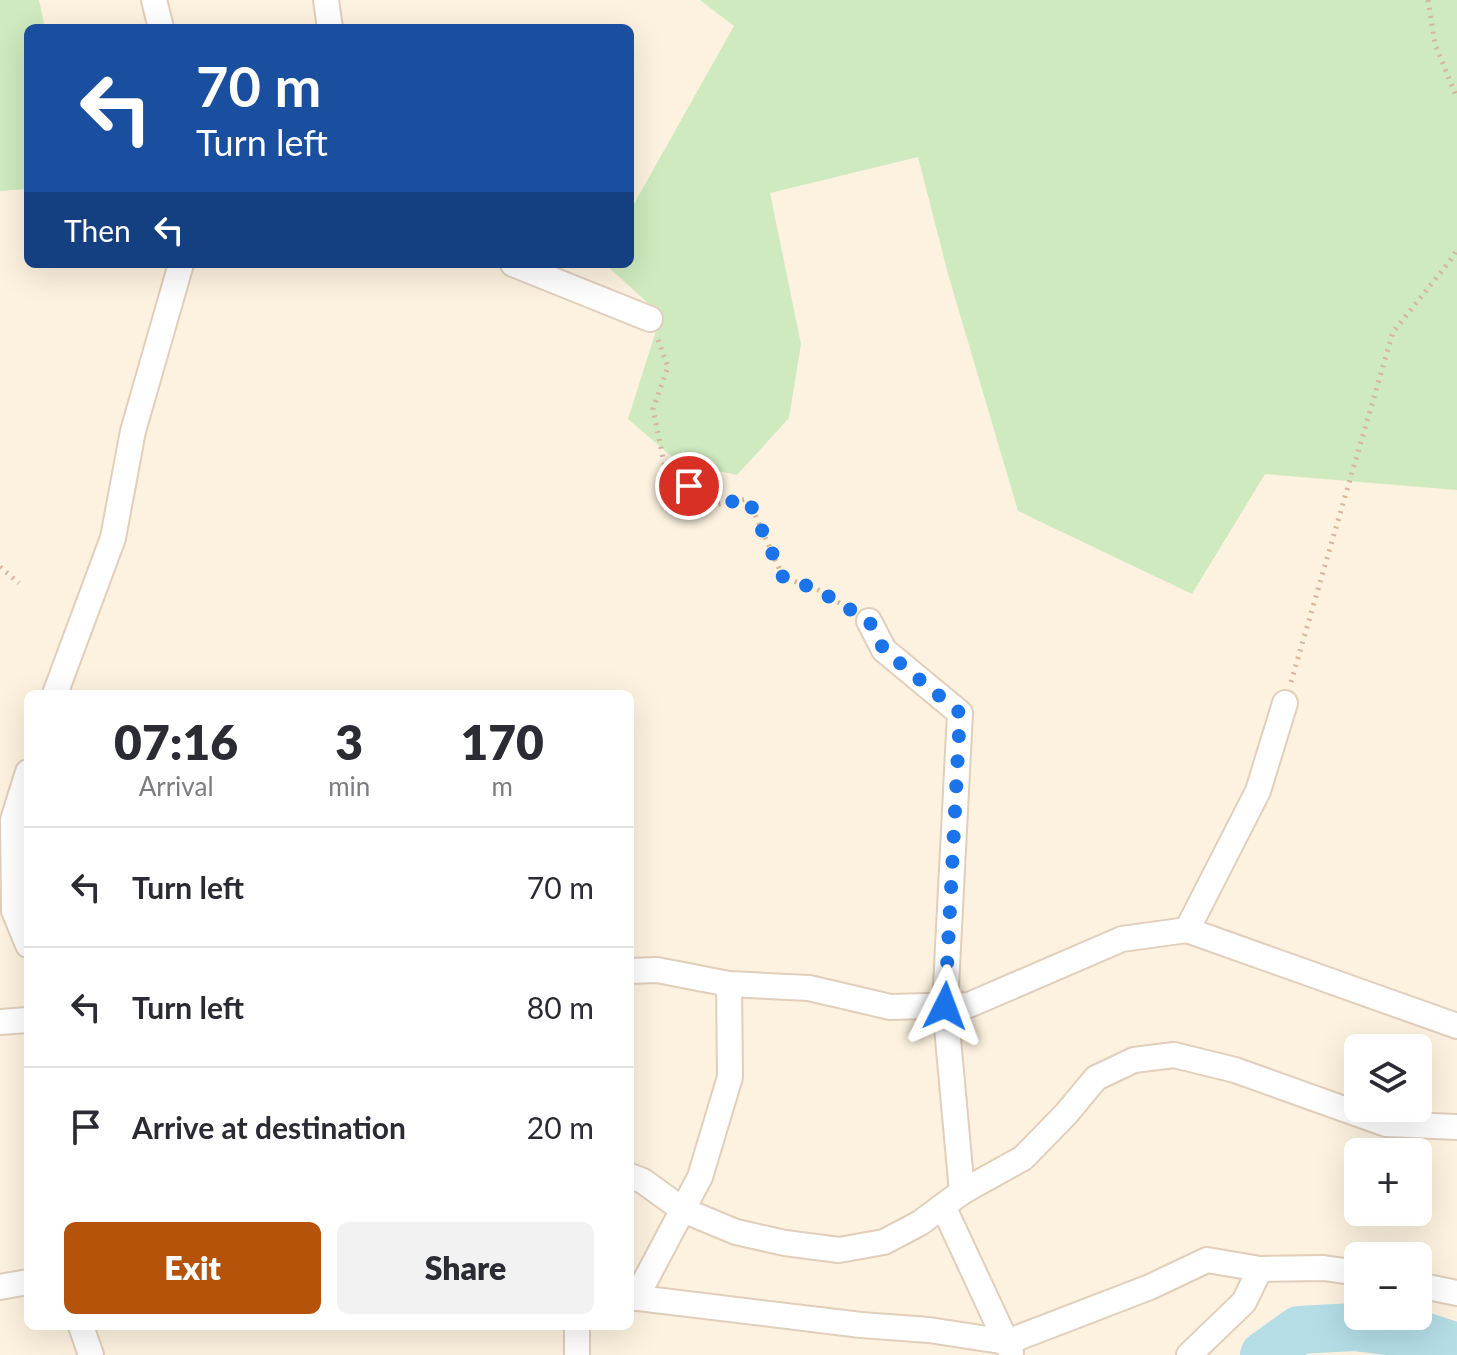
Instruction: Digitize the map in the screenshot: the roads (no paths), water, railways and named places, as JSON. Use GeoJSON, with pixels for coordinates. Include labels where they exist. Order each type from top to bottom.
{"type":"FeatureCollection","features":[{"type":"Feature","properties":{"kind":"street"},"geometry":{"type":"LineString","coordinates":[[154,0],[160,24]]}},
{"type":"Feature","properties":{"kind":"street"},"geometry":{"type":"LineString","coordinates":[[326,0],[329,24]]}},
{"type":"Feature","properties":{"kind":"street"},"geometry":{"type":"LineString","coordinates":[[56,690],[113,538],[133,431],[180,268]]}},
{"type":"Feature","properties":{"kind":"street"},"geometry":{"type":"LineString","coordinates":[[523,268],[650,319]]}},
{"type":"Feature","properties":{"kind":"street"},"geometry":{"type":"LineString","coordinates":[[869,621],[884,650],[960,713],[945,1006],[952,1199],[1010,1348]]}},
{"type":"Feature","properties":{"kind":"street"},"geometry":{"type":"LineString","coordinates":[[1187,930],[1258,791],[1285,703]]}},
{"type":"Feature","properties":{"kind":"street"},"geometry":{"type":"LineString","coordinates":[[24,785],[13,820],[14,911],[24,935]]}},
{"type":"Feature","properties":{"kind":"street"},"geometry":{"type":"LineString","coordinates":[[634,971],[657,970],[729,984],[809,988],[890,1007],[969,1005],[1122,939],[1187,930],[1457,1026]]}},
{"type":"Feature","properties":{"kind":"street"},"geometry":{"type":"LineString","coordinates":[[634,1296],[700,1177],[730,1077],[729,984]]}},
{"type":"Feature","properties":{"kind":"street"},"geometry":{"type":"LineString","coordinates":[[0,1022],[24,1020]]}},
{"type":"Feature","properties":{"kind":"street"},"geometry":{"type":"LineString","coordinates":[[634,1178],[683,1210],[736,1232],[785,1243],[839,1250],[884,1242],[1023,1158],[1096,1078],[1134,1060],[1174,1055],[1235,1070],[1386,1124],[1457,1127]]}},
{"type":"Feature","properties":{"kind":"street"},"geometry":{"type":"LineString","coordinates":[[634,1298],[929,1330],[1010,1348],[1207,1260],[1260,1269],[1324,1268],[1344,1271]]}},
{"type":"Feature","properties":{"kind":"street"},"geometry":{"type":"LineString","coordinates":[[1189,1355],[1244,1302],[1260,1269]]}},
{"type":"Feature","properties":{"kind":"street"},"geometry":{"type":"LineString","coordinates":[[0,1287],[24,1283]]}},
{"type":"Feature","properties":{"kind":"street"},"geometry":{"type":"LineString","coordinates":[[1432,1288],[1457,1293]]}},
{"type":"Feature","properties":{"kind":"street"},"geometry":{"type":"LineString","coordinates":[[82,1330],[91,1355]]}},
{"type":"Feature","properties":{"kind":"street"},"geometry":{"type":"LineString","coordinates":[[577,1330],[577,1355]]}},
{"type":"Feature","properties":{"kind":"waterway"},"geometry":{"type":"LineString","coordinates":[[1264,1355],[1299,1330],[1354,1327],[1421,1335],[1457,1347]]}}]}
